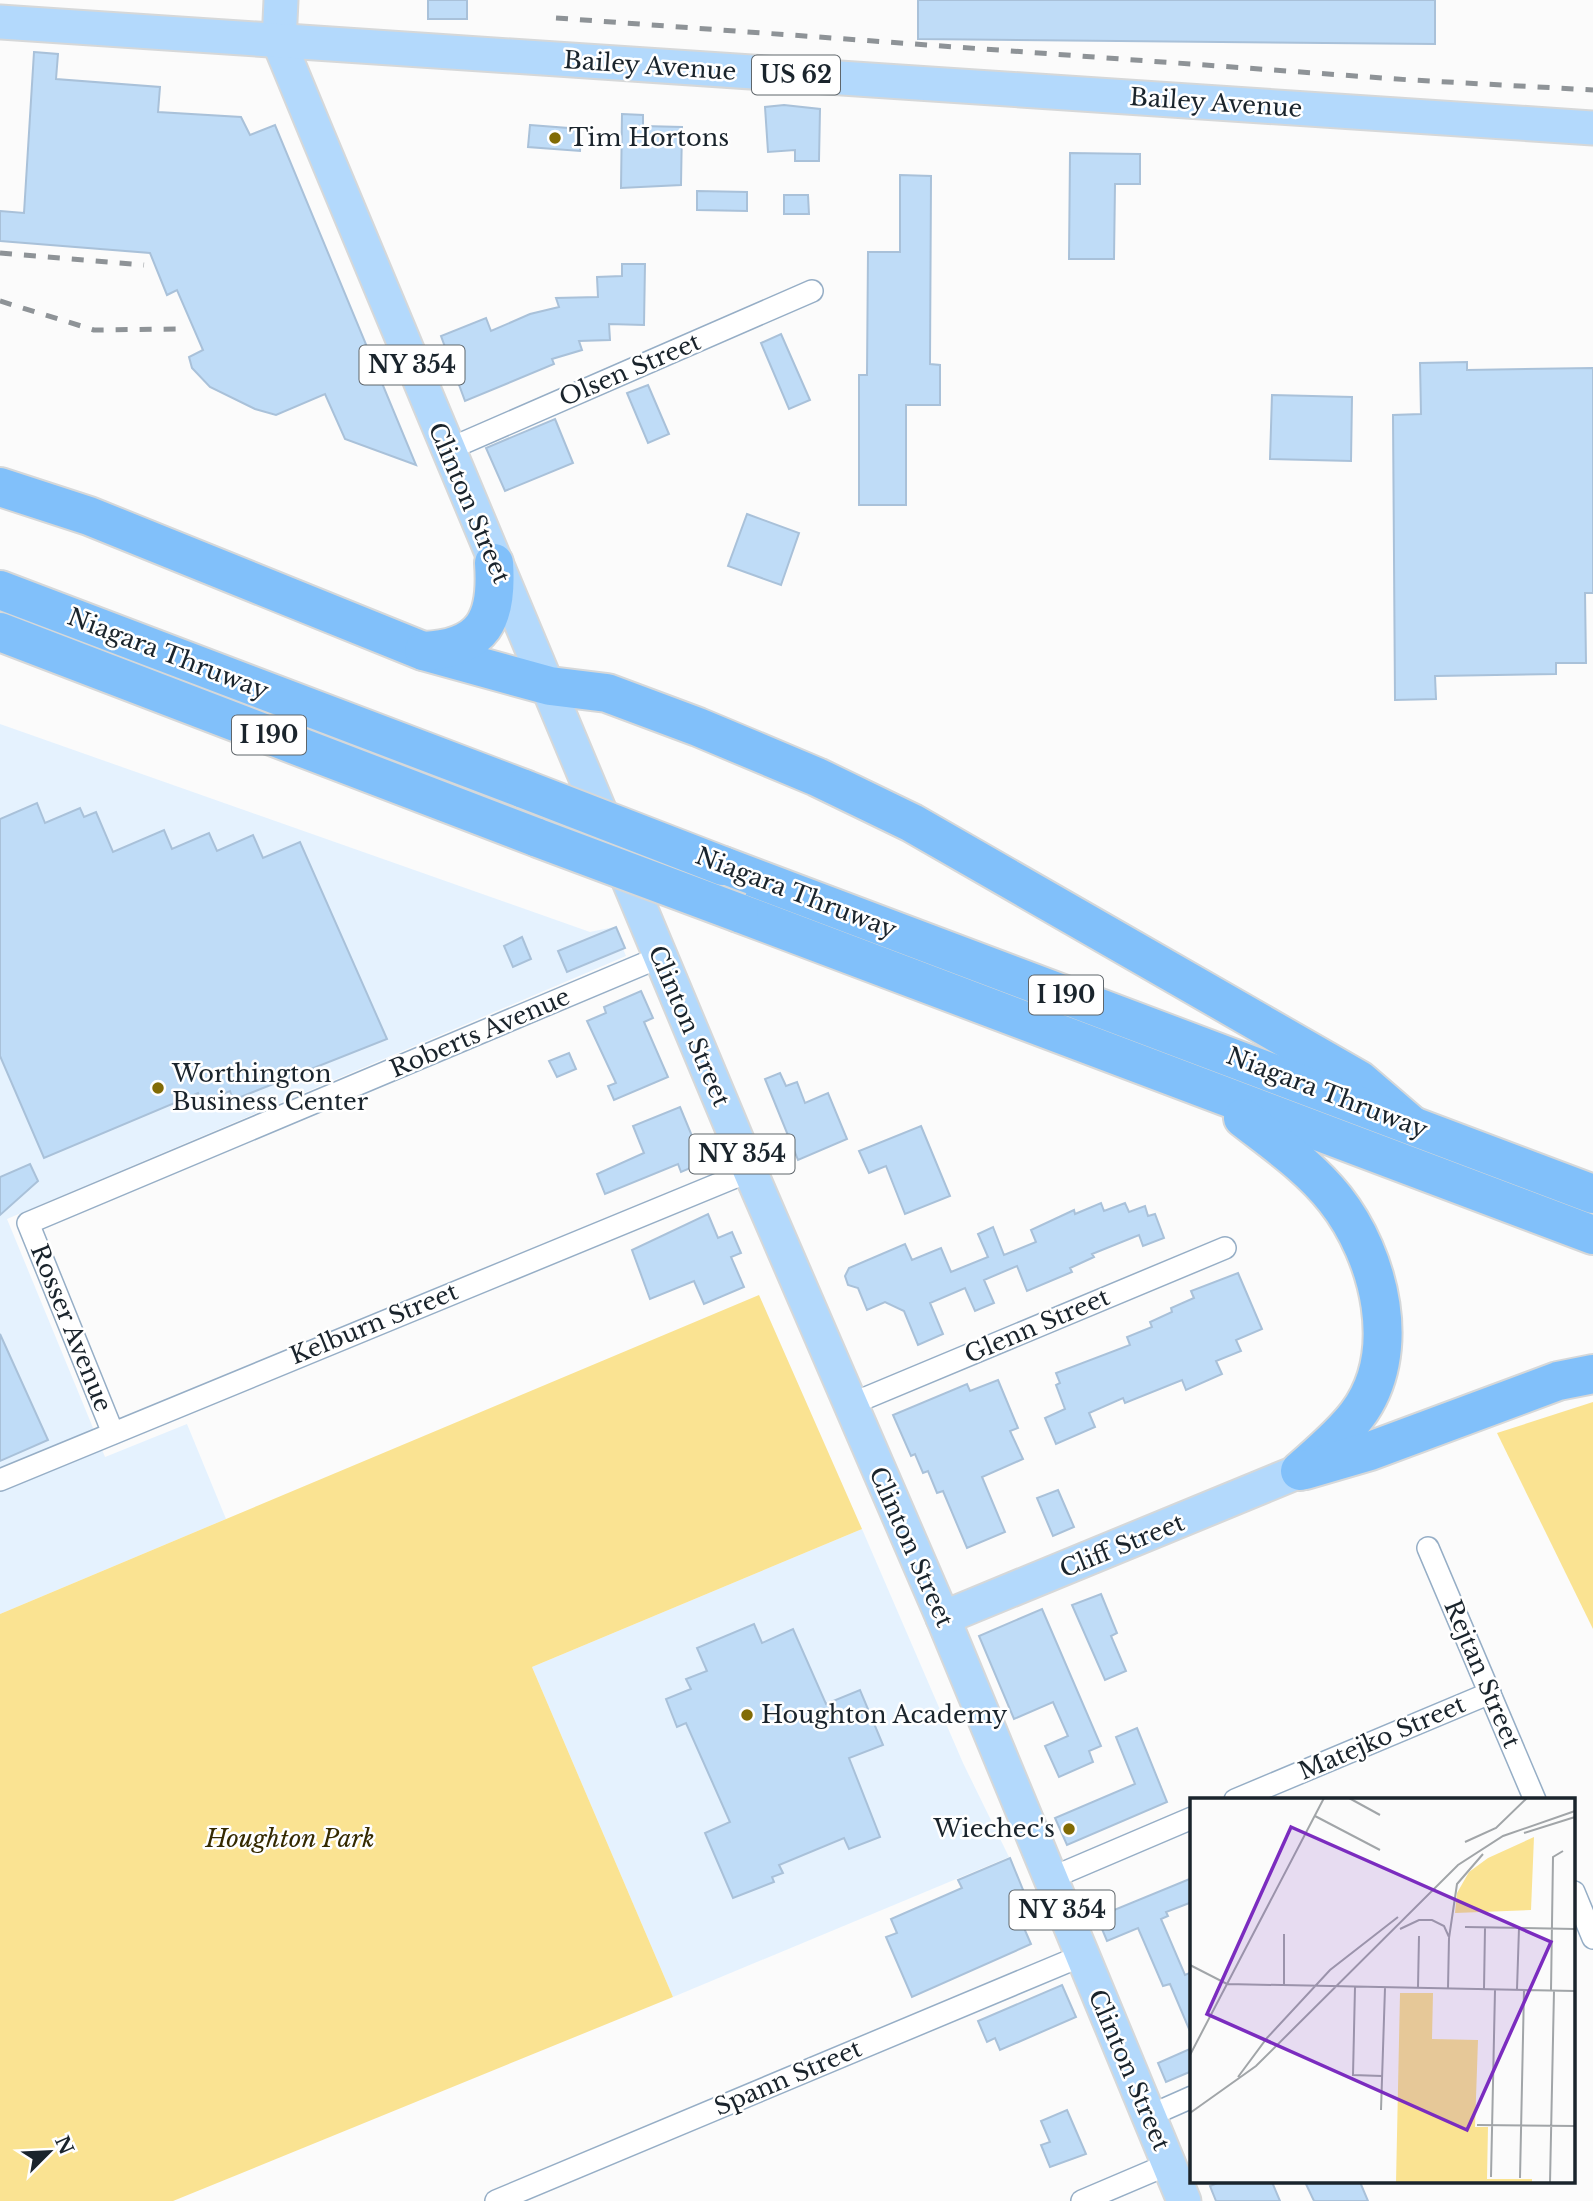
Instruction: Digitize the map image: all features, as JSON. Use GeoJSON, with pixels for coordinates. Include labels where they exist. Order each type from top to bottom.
{"type":"FeatureCollection","features":[{"type":"Feature","properties":{"kind":"highway"},"geometry":{"type":"LineString","coordinates":[[0,487],[89,516],[423,651],[550,686],[607,693],[698,727],[817,777],[912,823],[1359,1080],[1410,1124]]}},
{"type":"Feature","properties":{"kind":"highway"},"geometry":{"type":"LineString","coordinates":[[423,651],[449,650],[473,639],[492,615],[494,563]]}},
{"type":"Feature","properties":{"kind":"highway","name":"Niagara Thruway"},"geometry":{"type":"LineString","coordinates":[[0,590],[1593,1194]]}},
{"type":"Feature","properties":{"kind":"highway","name":"Niagara Thruway"},"geometry":{"type":"LineString","coordinates":[[0,632],[1212,1094],[1593,1235]]}},
{"type":"Feature","properties":{"kind":"highway"},"geometry":{"type":"LineString","coordinates":[[1212,1094],[1308,1170],[1337,1201],[1370,1264],[1377,1293],[1383,1335],[1377,1374],[1368,1396],[1357,1415],[1300,1472]]}},
{"type":"Feature","properties":{"kind":"highway"},"geometry":{"type":"LineString","coordinates":[[1300,1472],[1370,1451],[1558,1381],[1593,1374]]}},
{"type":"Feature","properties":{"kind":"main road","name":"Clinton Street"},"geometry":{"type":"LineString","coordinates":[[281,0],[279,42],[494,563],[550,686],[750,1171],[943,1618],[1184,2201]]}},
{"type":"Feature","properties":{"kind":"main road","name":"Bailey Avenue"},"geometry":{"type":"LineString","coordinates":[[0,22],[1593,128]]}},
{"type":"Feature","properties":{"kind":"main road","name":"Cliff Street"},"geometry":{"type":"LineString","coordinates":[[943,1618],[1300,1472]]}},
{"type":"Feature","properties":{"kind":"street","name":"Olsen Street"},"geometry":{"type":"LineString","coordinates":[[447,450],[813,291]]}},
{"type":"Feature","properties":{"kind":"street","name":"Roberts Avenue"},"geometry":{"type":"LineString","coordinates":[[28,1223],[660,957]]}},
{"type":"Feature","properties":{"kind":"street","name":"Kelburn Street"},"geometry":{"type":"LineString","coordinates":[[0,1480],[750,1171]]}},
{"type":"Feature","properties":{"kind":"street","name":"Rosser Avenue"},"geometry":{"type":"LineString","coordinates":[[28,1223],[113,1433]]}},
{"type":"Feature","properties":{"kind":"street","name":"Glenn Street"},"geometry":{"type":"LineString","coordinates":[[849,1405],[1224,1248]]}},
{"type":"Feature","properties":{"kind":"street","name":"Rejtan Street"},"geometry":{"type":"LineString","coordinates":[[1428,1548],[1534,1798]]}},
{"type":"Feature","properties":{"kind":"street","name":"Matejko Street"},"geometry":{"type":"LineString","coordinates":[[1240,1798],[1490,1693]]}},
{"type":"Feature","properties":{"kind":"street"},"geometry":{"type":"LineString","coordinates":[[1049,1879],[1190,1819]]}},
{"type":"Feature","properties":{"kind":"street"},"geometry":{"type":"LineString","coordinates":[[1576,1899],[1586,1936]]}},
{"type":"Feature","properties":{"kind":"street","name":"Spann Street"},"geometry":{"type":"LineString","coordinates":[[496,2201],[1081,1956]]}},
{"type":"Feature","properties":{"kind":"street"},"geometry":{"type":"LineString","coordinates":[[1149,2116],[1190,2099]]}},
{"type":"Feature","properties":{"kind":"street"},"geometry":{"type":"LineString","coordinates":[[1082,2201],[1169,2164]]}},
{"type":"Feature","properties":{"kind":"shaded area","name":"Worthington Business Center"},"geometry":{"type":"Polygon","coordinates":[[[0,724],[590,932],[614,927],[626,956],[7,1219],[105,1457],[187,1424],[226,1519],[0,1614],[0,724]]]}},
{"type":"Feature","properties":{"kind":"shaded area","name":"Houghton Academy"},"geometry":{"type":"Polygon","coordinates":[[[862,1529],[963,1763],[1009,1857],[673,1997],[532,1667],[862,1529]]]}},
{"type":"Feature","properties":{"kind":"green space","name":"Houghton Park"},"geometry":{"type":"Polygon","coordinates":[[[759,1295],[862,1529],[532,1667],[673,1997],[173,2201],[0,2201],[0,1614],[759,1295]]]}},
{"type":"Feature","properties":{"kind":"green space"},"geometry":{"type":"Polygon","coordinates":[[[1593,1402],[1593,1629],[1497,1433],[1593,1402]]]}},
{"type":"Feature","properties":{"kind":"building"},"geometry":{"type":"Polygon","coordinates":[[[428,0],[467,0],[467,19],[428,19],[428,0]]]}},
{"type":"Feature","properties":{"kind":"building"},"geometry":{"type":"Polygon","coordinates":[[[918,0],[1435,0],[1435,44],[918,39],[918,0]]]}},
{"type":"Feature","properties":{"kind":"building"},"geometry":{"type":"Polygon","coordinates":[[[34,52],[58,54],[56,79],[160,87],[158,112],[241,117],[250,135],[275,125],[416,465],[345,439],[325,394],[276,415],[255,409],[210,387],[192,368],[189,357],[203,350],[177,290],[167,295],[150,253],[0,241],[0,211],[24,213],[34,52]]]}},
{"type":"Feature","properties":{"kind":"building"},"geometry":{"type":"Polygon","coordinates":[[[784,105],[820,109],[819,161],[795,161],[795,150],[768,152],[765,107],[784,105]]]}},
{"type":"Feature","properties":{"kind":"building"},"geometry":{"type":"Polygon","coordinates":[[[622,114],[643,115],[643,126],[682,127],[681,185],[621,188],[622,114]]]}},
{"type":"Feature","properties":{"kind":"building","name":"Tim Hortons"},"geometry":{"type":"Polygon","coordinates":[[[530,125],[581,129],[580,151],[528,147],[530,125]]]}},
{"type":"Feature","properties":{"kind":"building"},"geometry":{"type":"Polygon","coordinates":[[[1070,153],[1140,154],[1140,184],[1115,184],[1114,259],[1069,259],[1070,153]]]}},
{"type":"Feature","properties":{"kind":"building"},"geometry":{"type":"Polygon","coordinates":[[[900,175],[931,176],[930,364],[940,365],[940,405],[906,405],[906,505],[859,505],[859,375],[867,375],[868,252],[900,252],[900,175]]]}},
{"type":"Feature","properties":{"kind":"building"},"geometry":{"type":"Polygon","coordinates":[[[697,191],[747,192],[747,211],[697,210],[697,191]]]}},
{"type":"Feature","properties":{"kind":"building"},"geometry":{"type":"Polygon","coordinates":[[[784,195],[808,195],[809,214],[784,214],[784,195]]]}},
{"type":"Feature","properties":{"kind":"building"},"geometry":{"type":"Polygon","coordinates":[[[622,264],[645,264],[644,325],[609,324],[610,340],[579,341],[582,350],[552,359],[554,364],[465,401],[441,336],[486,318],[491,331],[530,314],[559,307],[556,298],[598,297],[597,277],[622,276],[622,264]]]}},
{"type":"Feature","properties":{"kind":"building"},"geometry":{"type":"Polygon","coordinates":[[[781,334],[810,400],[789,409],[761,343],[781,334]]]}},
{"type":"Feature","properties":{"kind":"building"},"geometry":{"type":"Polygon","coordinates":[[[1467,362],[1467,370],[1593,368],[1593,593],[1585,593],[1586,663],[1556,663],[1556,674],[1435,676],[1436,699],[1395,700],[1393,415],[1421,414],[1420,363],[1467,362]]]}},
{"type":"Feature","properties":{"kind":"building"},"geometry":{"type":"Polygon","coordinates":[[[648,385],[669,434],[648,443],[627,393],[648,385]]]}},
{"type":"Feature","properties":{"kind":"building"},"geometry":{"type":"Polygon","coordinates":[[[1272,395],[1352,397],[1351,461],[1270,459],[1272,395]]]}},
{"type":"Feature","properties":{"kind":"building"},"geometry":{"type":"Polygon","coordinates":[[[555,419],[573,463],[505,491],[486,448],[555,419]]]}},
{"type":"Feature","properties":{"kind":"building"},"geometry":{"type":"Polygon","coordinates":[[[747,514],[799,533],[781,585],[728,566],[747,514]]]}},
{"type":"Feature","properties":{"kind":"building"},"geometry":{"type":"Polygon","coordinates":[[[37,803],[45,823],[80,808],[84,817],[96,812],[113,852],[164,830],[172,849],[209,833],[217,851],[253,835],[263,858],[300,842],[387,1039],[233,1100],[230,1091],[202,1103],[198,1093],[44,1158],[0,1056],[0,819],[37,803]]]}},
{"type":"Feature","properties":{"kind":"building"},"geometry":{"type":"Polygon","coordinates":[[[616,927],[625,948],[567,972],[558,951],[616,927]]]}},
{"type":"Feature","properties":{"kind":"building"},"geometry":{"type":"Polygon","coordinates":[[[522,937],[531,959],[513,967],[504,946],[522,937]]]}},
{"type":"Feature","properties":{"kind":"building"},"geometry":{"type":"Polygon","coordinates":[[[641,991],[653,1018],[644,1022],[668,1077],[614,1100],[608,1086],[616,1083],[587,1021],[606,1013],[604,1007],[641,991]]]}},
{"type":"Feature","properties":{"kind":"building"},"geometry":{"type":"Polygon","coordinates":[[[569,1053],[576,1069],[557,1077],[549,1061],[569,1053]]]}},
{"type":"Feature","properties":{"kind":"building"},"geometry":{"type":"Polygon","coordinates":[[[780,1073],[786,1086],[797,1082],[805,1103],[828,1093],[847,1139],[798,1160],[765,1079],[780,1073]]]}},
{"type":"Feature","properties":{"kind":"building"},"geometry":{"type":"Polygon","coordinates":[[[680,1107],[694,1141],[705,1137],[714,1158],[681,1172],[678,1164],[605,1194],[597,1174],[644,1153],[633,1126],[680,1107]]]}},
{"type":"Feature","properties":{"kind":"building"},"geometry":{"type":"Polygon","coordinates":[[[921,1126],[950,1196],[905,1214],[886,1166],[869,1173],[859,1151],[921,1126]]]}},
{"type":"Feature","properties":{"kind":"building"},"geometry":{"type":"Polygon","coordinates":[[[30,1164],[38,1181],[0,1215],[0,1177],[30,1164]]]}},
{"type":"Feature","properties":{"kind":"building"},"geometry":{"type":"Polygon","coordinates":[[[1101,1203],[1104,1211],[1125,1203],[1129,1212],[1145,1206],[1148,1216],[1155,1214],[1164,1238],[1143,1246],[1139,1235],[1092,1254],[1094,1257],[1070,1268],[1072,1272],[1027,1291],[1017,1266],[984,1280],[994,1303],[975,1311],[965,1288],[930,1303],[943,1334],[918,1345],[904,1311],[885,1302],[867,1310],[858,1288],[848,1285],[845,1276],[849,1268],[905,1244],[912,1260],[941,1248],[951,1272],[988,1257],[978,1234],[993,1227],[1004,1255],[1036,1242],[1031,1230],[1074,1210],[1075,1214],[1101,1203]]]}},
{"type":"Feature","properties":{"kind":"building"},"geometry":{"type":"Polygon","coordinates":[[[708,1214],[718,1238],[732,1232],[741,1253],[731,1257],[744,1287],[704,1304],[694,1281],[650,1299],[632,1250],[708,1214]]]}},
{"type":"Feature","properties":{"kind":"building"},"geometry":{"type":"Polygon","coordinates":[[[1238,1273],[1262,1329],[1236,1340],[1241,1351],[1216,1361],[1222,1374],[1186,1390],[1182,1380],[1125,1403],[1123,1398],[1089,1413],[1095,1427],[1056,1444],[1045,1418],[1065,1409],[1056,1385],[1060,1383],[1056,1373],[1130,1345],[1127,1337],[1152,1327],[1150,1322],[1172,1312],[1171,1308],[1194,1298],[1191,1291],[1238,1273]]]}},
{"type":"Feature","properties":{"kind":"building"},"geometry":{"type":"Polygon","coordinates":[[[0,1334],[48,1440],[0,1461],[0,1334]]]}},
{"type":"Feature","properties":{"kind":"building"},"geometry":{"type":"Polygon","coordinates":[[[998,1380],[1018,1428],[1010,1431],[1023,1459],[982,1477],[1005,1532],[967,1548],[943,1491],[937,1493],[928,1471],[923,1473],[915,1454],[911,1456],[893,1415],[967,1384],[970,1391],[998,1380]]]}},
{"type":"Feature","properties":{"kind":"building"},"geometry":{"type":"Polygon","coordinates":[[[1058,1490],[1074,1527],[1053,1536],[1037,1498],[1058,1490]]]}},
{"type":"Feature","properties":{"kind":"building"},"geometry":{"type":"Polygon","coordinates":[[[1101,1594],[1117,1633],[1111,1636],[1126,1671],[1105,1680],[1072,1605],[1101,1594]]]}},
{"type":"Feature","properties":{"kind":"building"},"geometry":{"type":"Polygon","coordinates":[[[1042,1609],[1101,1746],[1089,1751],[1093,1762],[1059,1777],[1045,1746],[1068,1736],[1053,1702],[1014,1719],[979,1636],[1042,1609]]]}},
{"type":"Feature","properties":{"kind":"building"},"geometry":{"type":"Polygon","coordinates":[[[754,1624],[762,1643],[793,1629],[826,1704],[860,1690],[883,1745],[849,1758],[880,1837],[849,1849],[844,1838],[779,1865],[783,1873],[772,1877],[774,1882],[733,1898],[705,1833],[730,1822],[686,1723],[677,1727],[666,1699],[691,1689],[686,1679],[707,1671],[697,1648],[754,1624]]]}},
{"type":"Feature","properties":{"kind":"building"},"geometry":{"type":"Polygon","coordinates":[[[1137,1728],[1167,1802],[1067,1845],[1055,1818],[1135,1784],[1116,1737],[1137,1728]]]}},
{"type":"Feature","properties":{"kind":"building"},"geometry":{"type":"Polygon","coordinates":[[[1010,1858],[1030,1907],[1017,1912],[1031,1944],[912,1997],[886,1937],[897,1933],[891,1919],[962,1888],[958,1880],[1010,1858]]]}},
{"type":"Feature","properties":{"kind":"building"},"geometry":{"type":"Polygon","coordinates":[[[1190,1879],[1190,1903],[1166,1912],[1168,1916],[1161,1919],[1185,1975],[1190,1973],[1190,2031],[1170,1984],[1163,1986],[1138,1928],[1107,1941],[1097,1917],[1190,1879]]]}},
{"type":"Feature","properties":{"kind":"building"},"geometry":{"type":"Polygon","coordinates":[[[1062,1985],[1076,2017],[1000,2050],[995,2038],[987,2042],[978,2021],[1062,1985]]]}},
{"type":"Feature","properties":{"kind":"building"},"geometry":{"type":"Polygon","coordinates":[[[1190,2049],[1190,2072],[1166,2082],[1158,2063],[1190,2049]]]}},
{"type":"Feature","properties":{"kind":"building"},"geometry":{"type":"Polygon","coordinates":[[[1067,2110],[1086,2154],[1050,2167],[1041,2145],[1050,2142],[1041,2121],[1067,2110]]]}},
{"type":"Feature","properties":{"kind":"building"},"geometry":{"type":"Polygon","coordinates":[[[1273,2184],[1280,2201],[1216,2201],[1210,2186],[1273,2184]]]}},
{"type":"Feature","properties":{"kind":"building"},"geometry":{"type":"Polygon","coordinates":[[[1306,2184],[1361,2184],[1368,2201],[1314,2201],[1306,2184]]]}},
{"type":"Feature","properties":{"kind":"railway"},"geometry":{"type":"LineString","coordinates":[[556,18],[1411,80],[1593,90]]}},
{"type":"Feature","properties":{"kind":"railway"},"geometry":{"type":"LineString","coordinates":[[0,253],[144,265]]}},
{"type":"Feature","properties":{"kind":"railway"},"geometry":{"type":"LineString","coordinates":[[0,301],[94,330],[181,329]]}},
{"type":"Feature","properties":{"kind":"place","name":"Tim Hortons"},"geometry":{"type":"Point","coordinates":[555,138]}},
{"type":"Feature","properties":{"kind":"place","name":"Worthington Business Center"},"geometry":{"type":"Point","coordinates":[158,1088]}},
{"type":"Feature","properties":{"kind":"place","name":"Houghton Academy"},"geometry":{"type":"Point","coordinates":[747,1715]}},
{"type":"Feature","properties":{"kind":"place","name":"Wiechec's"},"geometry":{"type":"Point","coordinates":[1069,1829]}}]}
